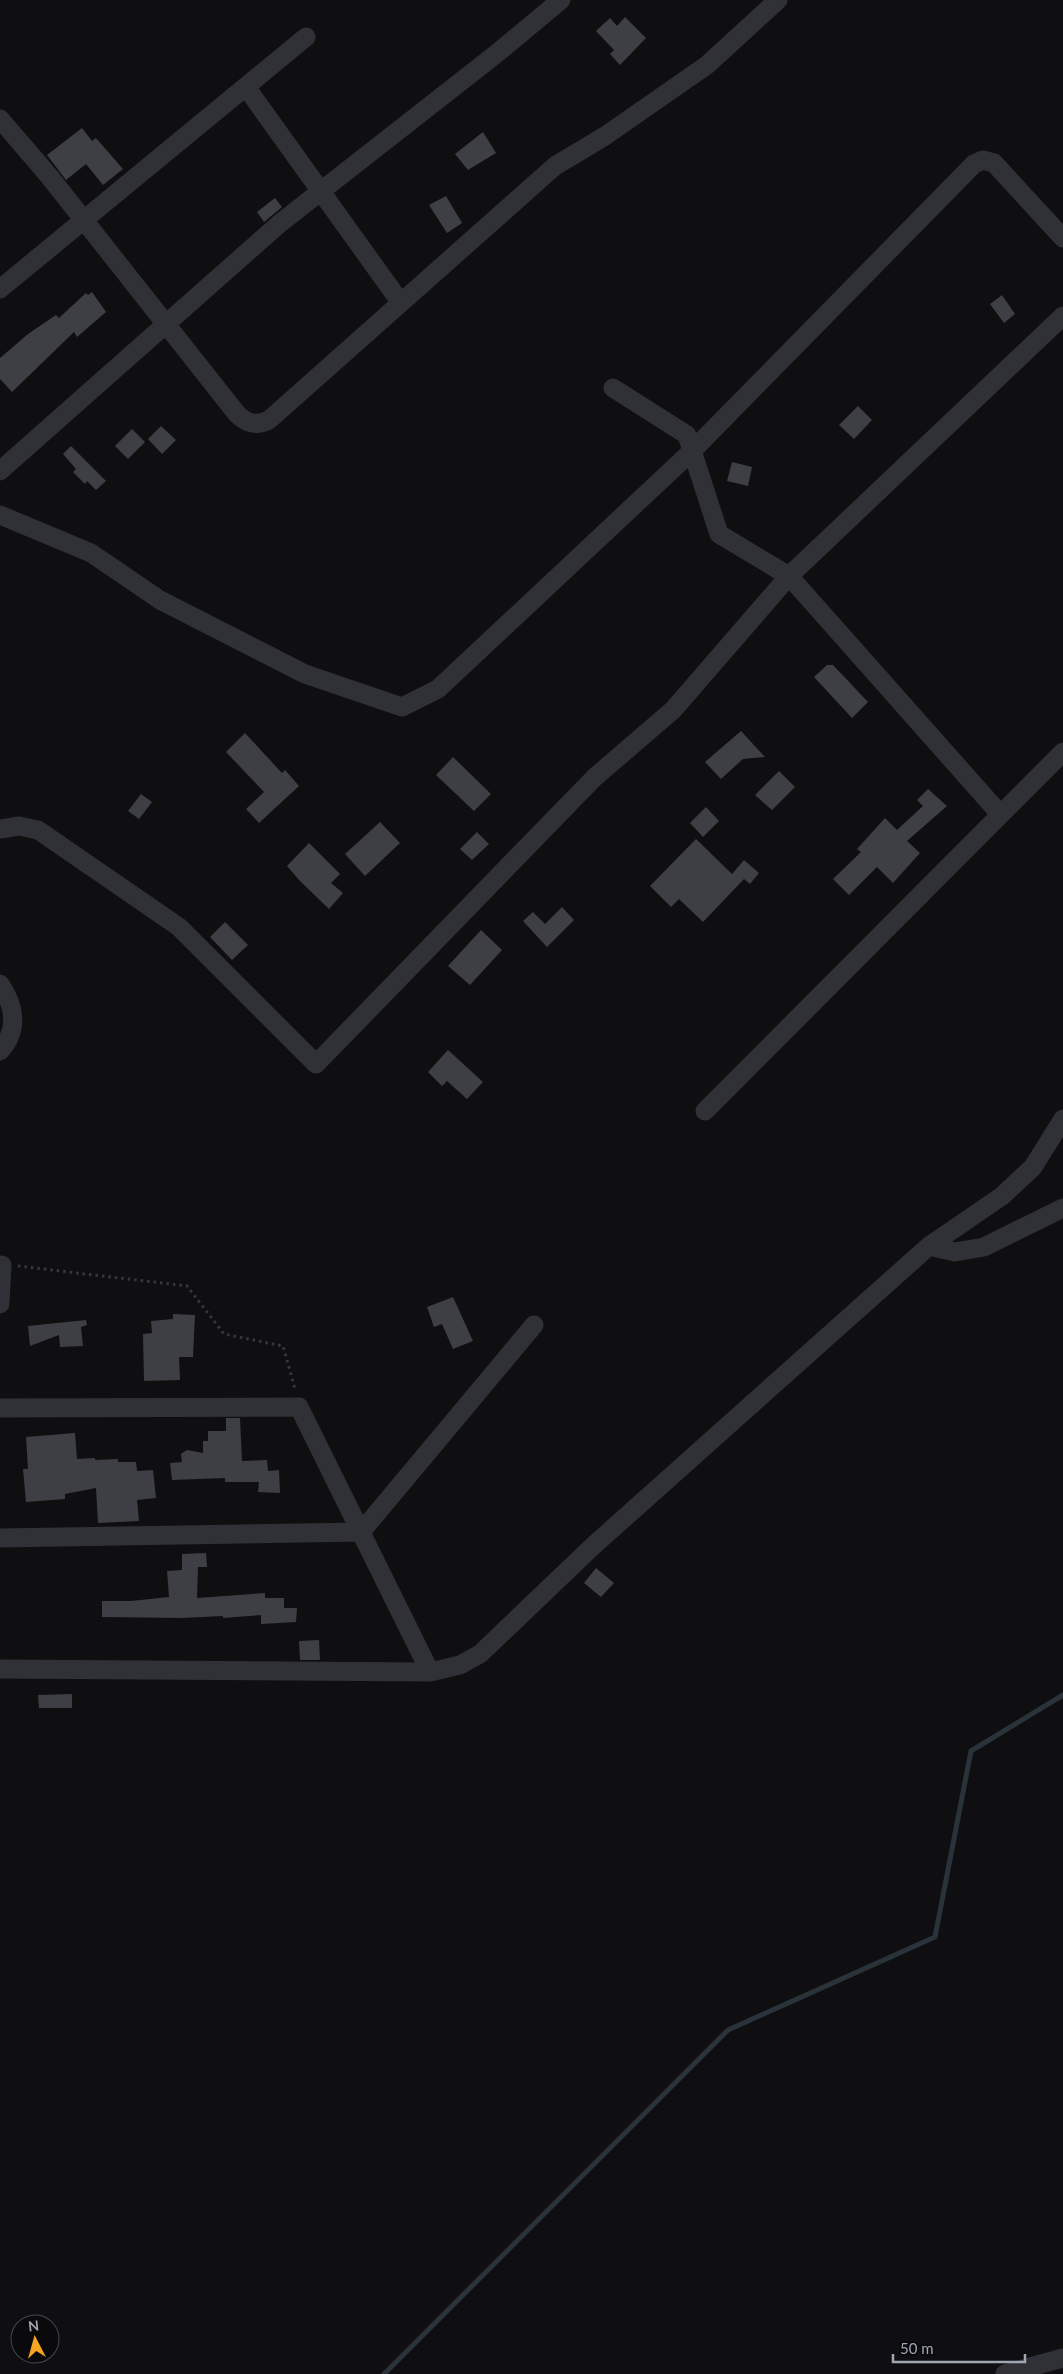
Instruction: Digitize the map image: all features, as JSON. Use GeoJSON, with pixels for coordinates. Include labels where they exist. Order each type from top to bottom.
{"type":"FeatureCollection","features":[{"type":"Feature","properties":{"kind":"street"},"geometry":{"type":"LineString","coordinates":[[0,471],[279,224],[561,0]]}},
{"type":"Feature","properties":{"kind":"street"},"geometry":{"type":"LineString","coordinates":[[0,119],[49,176],[237,414],[248,423],[255,424],[269,420],[554,166],[605,136],[707,66],[778,0]]}},
{"type":"Feature","properties":{"kind":"street"},"geometry":{"type":"LineString","coordinates":[[0,289],[84,222],[306,37]]}},
{"type":"Feature","properties":{"kind":"street"},"geometry":{"type":"LineString","coordinates":[[246,87],[320,193],[401,303]]}},
{"type":"Feature","properties":{"kind":"street"},"geometry":{"type":"LineString","coordinates":[[0,515],[91,553],[160,600],[305,674],[402,706],[438,689],[692,451],[974,164],[983,160],[994,163],[1063,238]]}},
{"type":"Feature","properties":{"kind":"street"},"geometry":{"type":"LineString","coordinates":[[0,829],[19,826],[38,830],[179,927],[316,1064],[595,777],[673,710],[789,576],[1063,316]]}},
{"type":"Feature","properties":{"kind":"street"},"geometry":{"type":"LineString","coordinates":[[613,388],[687,435],[719,534],[789,576],[1000,814]]}},
{"type":"Feature","properties":{"kind":"street"},"geometry":{"type":"LineString","coordinates":[[705,1110],[1063,752]]}},
{"type":"Feature","properties":{"kind":"street"},"geometry":{"type":"LineString","coordinates":[[0,984],[9,998],[13,1013],[12,1029],[6,1044],[0,1051]]}},
{"type":"Feature","properties":{"kind":"street"},"geometry":{"type":"LineString","coordinates":[[0,1669],[430,1672],[460,1665],[480,1654],[593,1546],[929,1246],[1002,1196],[1033,1166],[1063,1119]]}},
{"type":"Feature","properties":{"kind":"street"},"geometry":{"type":"LineString","coordinates":[[929,1246],[955,1252],[984,1247],[1063,1208]]}},
{"type":"Feature","properties":{"kind":"street"},"geometry":{"type":"LineString","coordinates":[[0,1304],[2,1265]]}},
{"type":"Feature","properties":{"kind":"street"},"geometry":{"type":"LineString","coordinates":[[0,1538],[361,1532],[534,1325]]}},
{"type":"Feature","properties":{"kind":"street"},"geometry":{"type":"LineString","coordinates":[[0,1408],[299,1407],[430,1672]]}},
{"type":"Feature","properties":{"kind":"street"},"geometry":{"type":"LineString","coordinates":[[1005,2374],[1063,2358]]}},
{"type":"Feature","properties":{"kind":"path"},"geometry":{"type":"LineString","coordinates":[[2,1265],[187,1286],[224,1334],[283,1346],[299,1407]]}},
{"type":"Feature","properties":{"kind":"building"},"geometry":{"type":"Polygon","coordinates":[[[625,17],[646,38],[620,65],[610,54],[614,50],[596,31],[610,18],[617,26],[625,17]]]}},
{"type":"Feature","properties":{"kind":"building"},"geometry":{"type":"Polygon","coordinates":[[[82,128],[92,141],[96,138],[123,169],[103,185],[86,164],[66,180],[47,155],[82,128]]]}},
{"type":"Feature","properties":{"kind":"building"},"geometry":{"type":"Polygon","coordinates":[[[483,132],[496,153],[468,170],[455,154],[483,132]]]}},
{"type":"Feature","properties":{"kind":"building"},"geometry":{"type":"Polygon","coordinates":[[[446,196],[462,223],[447,233],[429,205],[446,196]]]}},
{"type":"Feature","properties":{"kind":"building"},"geometry":{"type":"Polygon","coordinates":[[[275,198],[282,207],[264,222],[257,212],[275,198]]]}},
{"type":"Feature","properties":{"kind":"building"},"geometry":{"type":"Polygon","coordinates":[[[92,292],[106,312],[77,337],[74,332],[12,392],[0,379],[0,358],[28,334],[56,315],[59,318],[86,293],[88,295],[92,292]]]}},
{"type":"Feature","properties":{"kind":"building"},"geometry":{"type":"Polygon","coordinates":[[[1002,295],[1015,314],[1004,323],[990,304],[1002,295]]]}},
{"type":"Feature","properties":{"kind":"building"},"geometry":{"type":"Polygon","coordinates":[[[858,406],[872,420],[854,439],[839,425],[858,406]]]}},
{"type":"Feature","properties":{"kind":"building"},"geometry":{"type":"Polygon","coordinates":[[[161,426],[176,440],[162,454],[148,439],[161,426]]]}},
{"type":"Feature","properties":{"kind":"building"},"geometry":{"type":"Polygon","coordinates":[[[132,429],[145,442],[128,459],[115,446],[132,429]]]}},
{"type":"Feature","properties":{"kind":"building"},"geometry":{"type":"Polygon","coordinates":[[[71,446],[106,481],[96,490],[87,481],[85,484],[73,472],[76,469],[63,454],[71,446]]]}},
{"type":"Feature","properties":{"kind":"building"},"geometry":{"type":"Polygon","coordinates":[[[732,462],[752,467],[748,486],[727,481],[732,462]]]}},
{"type":"Feature","properties":{"kind":"building"},"geometry":{"type":"Polygon","coordinates":[[[827,665],[833,665],[868,702],[852,718],[814,677],[827,665]]]}},
{"type":"Feature","properties":{"kind":"building"},"geometry":{"type":"Polygon","coordinates":[[[741,731],[765,757],[743,759],[721,779],[705,762],[741,731]]]}},
{"type":"Feature","properties":{"kind":"building"},"geometry":{"type":"Polygon","coordinates":[[[245,733],[282,773],[285,770],[299,786],[259,823],[246,809],[264,792],[226,752],[245,733]]]}},
{"type":"Feature","properties":{"kind":"building"},"geometry":{"type":"Polygon","coordinates":[[[453,757],[491,794],[474,811],[436,775],[453,757]]]}},
{"type":"Feature","properties":{"kind":"building"},"geometry":{"type":"Polygon","coordinates":[[[779,771],[795,787],[772,810],[755,795],[779,771]]]}},
{"type":"Feature","properties":{"kind":"building"},"geometry":{"type":"Polygon","coordinates":[[[928,789],[947,806],[907,841],[920,853],[893,883],[877,867],[849,895],[833,879],[861,852],[857,849],[885,818],[897,830],[923,806],[917,800],[928,789]]]}},
{"type":"Feature","properties":{"kind":"building"},"geometry":{"type":"Polygon","coordinates":[[[141,794],[152,802],[139,819],[128,811],[141,794]]]}},
{"type":"Feature","properties":{"kind":"building"},"geometry":{"type":"Polygon","coordinates":[[[706,807],[719,821],[703,837],[690,823],[706,807]]]}},
{"type":"Feature","properties":{"kind":"building"},"geometry":{"type":"Polygon","coordinates":[[[380,822],[400,843],[365,876],[345,854],[380,822]]]}},
{"type":"Feature","properties":{"kind":"building"},"geometry":{"type":"Polygon","coordinates":[[[477,832],[489,844],[472,860],[460,849],[477,832]]]}},
{"type":"Feature","properties":{"kind":"building"},"geometry":{"type":"Polygon","coordinates":[[[696,839],[732,874],[744,860],[759,873],[750,884],[744,879],[703,922],[679,899],[671,907],[650,886],[696,839]]]}},
{"type":"Feature","properties":{"kind":"building"},"geometry":{"type":"Polygon","coordinates":[[[309,843],[340,874],[331,883],[343,893],[329,909],[287,866],[309,843]]]}},
{"type":"Feature","properties":{"kind":"building"},"geometry":{"type":"Polygon","coordinates":[[[562,907],[574,920],[547,947],[523,921],[533,912],[545,924],[562,907]]]}},
{"type":"Feature","properties":{"kind":"building"},"geometry":{"type":"Polygon","coordinates":[[[225,922],[248,945],[232,960],[210,937],[225,922]]]}},
{"type":"Feature","properties":{"kind":"building"},"geometry":{"type":"Polygon","coordinates":[[[481,930],[502,950],[470,985],[448,966],[481,930]]]}},
{"type":"Feature","properties":{"kind":"building"},"geometry":{"type":"Polygon","coordinates":[[[448,1050],[483,1082],[467,1099],[447,1081],[442,1086],[428,1072],[448,1050]]]}},
{"type":"Feature","properties":{"kind":"building"},"geometry":{"type":"Polygon","coordinates":[[[453,1297],[473,1341],[453,1349],[442,1324],[434,1327],[427,1307],[453,1297]]]}},
{"type":"Feature","properties":{"kind":"building"},"geometry":{"type":"Polygon","coordinates":[[[173,1314],[195,1315],[193,1357],[179,1357],[180,1380],[144,1381],[143,1334],[152,1333],[151,1321],[173,1319],[173,1314]]]}},
{"type":"Feature","properties":{"kind":"building"},"geometry":{"type":"Polygon","coordinates":[[[86,1320],[87,1325],[81,1327],[83,1346],[60,1347],[59,1335],[30,1346],[28,1326],[86,1320]]]}},
{"type":"Feature","properties":{"kind":"building"},"geometry":{"type":"Polygon","coordinates":[[[226,1418],[240,1418],[242,1461],[267,1460],[268,1471],[279,1470],[280,1493],[258,1492],[259,1482],[225,1482],[225,1478],[172,1480],[170,1463],[182,1462],[181,1454],[187,1450],[203,1453],[203,1441],[208,1441],[208,1431],[226,1431],[226,1418]]]}},
{"type":"Feature","properties":{"kind":"building"},"geometry":{"type":"Polygon","coordinates":[[[75,1433],[77,1459],[118,1459],[118,1462],[136,1462],[137,1471],[153,1470],[156,1498],[137,1500],[139,1521],[98,1523],[96,1488],[65,1494],[65,1499],[26,1502],[23,1469],[28,1469],[26,1437],[75,1433]]]}},
{"type":"Feature","properties":{"kind":"building"},"geometry":{"type":"Polygon","coordinates":[[[206,1553],[207,1567],[198,1567],[197,1598],[265,1593],[265,1598],[284,1598],[284,1608],[297,1608],[296,1622],[261,1624],[261,1615],[223,1618],[223,1616],[182,1618],[102,1617],[102,1601],[131,1601],[169,1597],[167,1571],[182,1570],[182,1554],[206,1553]]]}},
{"type":"Feature","properties":{"kind":"building"},"geometry":{"type":"Polygon","coordinates":[[[596,1568],[614,1583],[601,1597],[584,1583],[596,1568]]]}},
{"type":"Feature","properties":{"kind":"building"},"geometry":{"type":"Polygon","coordinates":[[[319,1640],[320,1660],[300,1660],[299,1641],[319,1640]]]}},
{"type":"Feature","properties":{"kind":"building"},"geometry":{"type":"Polygon","coordinates":[[[72,1694],[72,1708],[39,1708],[38,1695],[72,1694]]]}},
{"type":"Feature","properties":{"kind":"waterway"},"geometry":{"type":"LineString","coordinates":[[384,2374],[728,2030],[935,1937],[971,1751],[1063,1695]]}}]}
